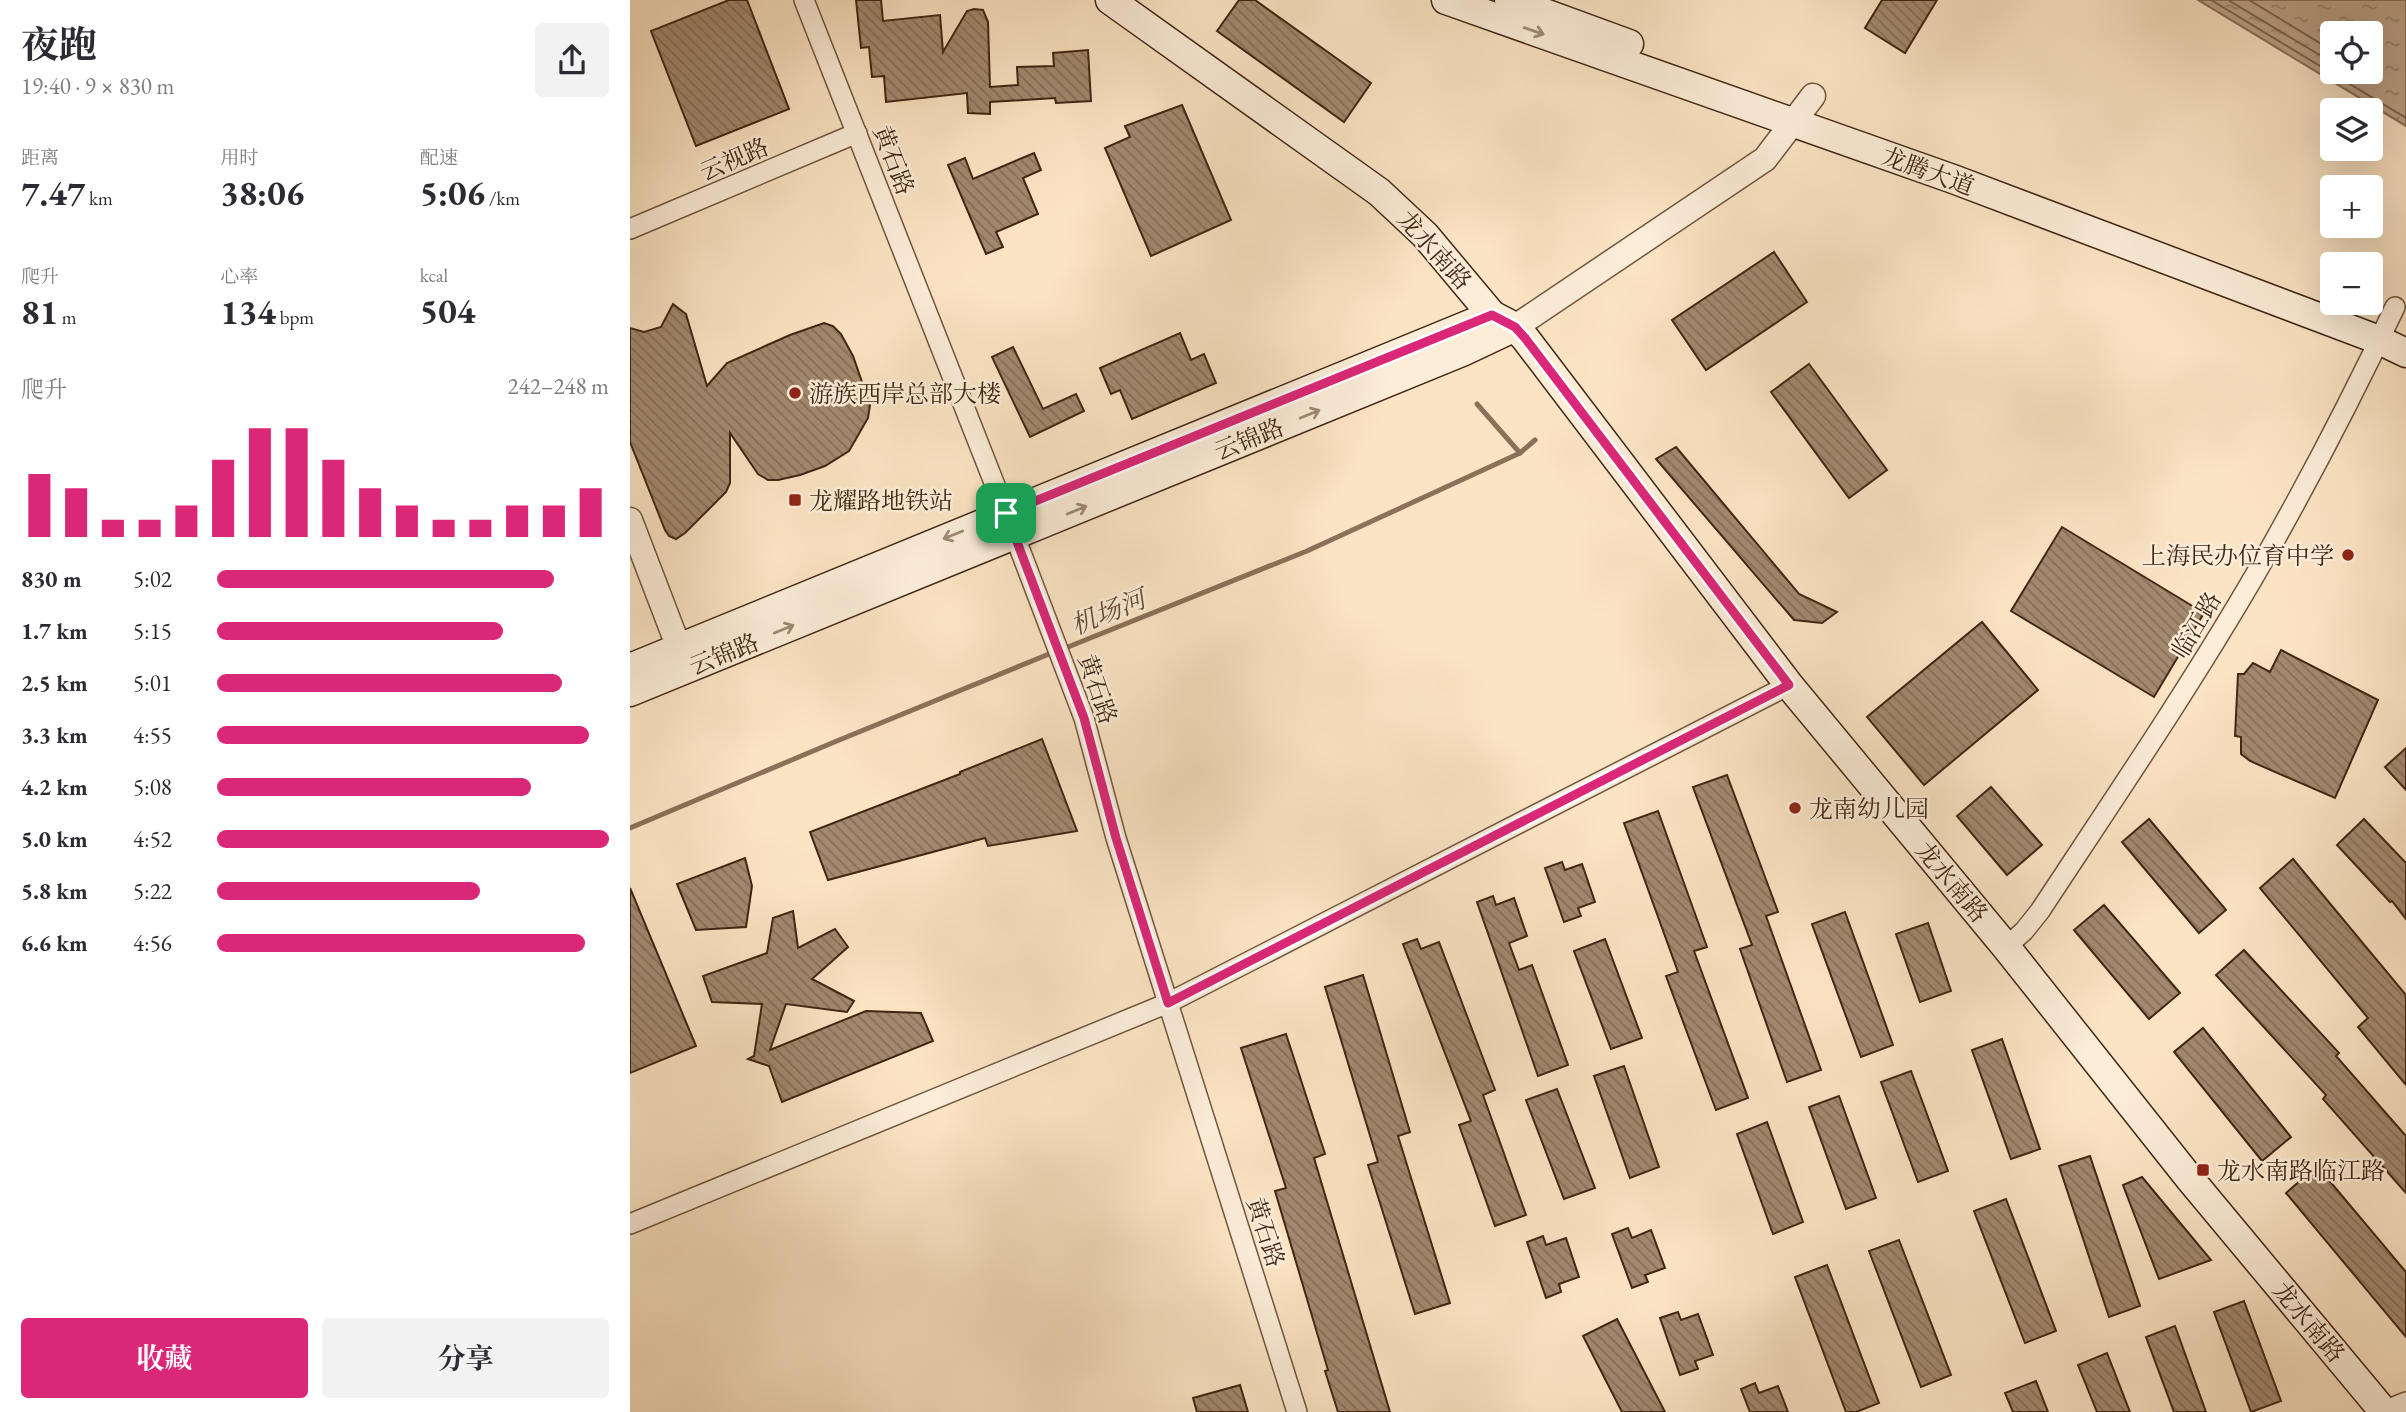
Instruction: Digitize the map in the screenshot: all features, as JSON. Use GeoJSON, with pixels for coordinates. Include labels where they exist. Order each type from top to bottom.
{"type":"FeatureCollection","features":[{"type":"Feature","properties":{"kind":"main road","name":"龙水南路"},"geometry":{"type":"LineString","coordinates":[[1110,0],[1379,192],[1425,235],[1504,321],[1789,685],[2006,947],[2190,1179],[2382,1412]]}},
{"type":"Feature","properties":{"kind":"main road","name":"龙腾大道"},"geometry":{"type":"LineString","coordinates":[[1446,0],[1803,109]]}},
{"type":"Feature","properties":{"kind":"main road","name":"龙腾大道"},"geometry":{"type":"LineString","coordinates":[[1509,0],[1803,109],[1953,179],[2392,326],[2406,353]]}},
{"type":"Feature","properties":{"kind":"main road","name":"云锦路"},"geometry":{"type":"LineString","coordinates":[[630,692],[1010,524],[1504,321]]}},
{"type":"Feature","properties":{"kind":"main road","name":"云锦路"},"geometry":{"type":"LineString","coordinates":[[630,668],[1010,524]]}},
{"type":"Feature","properties":{"kind":"street","name":"黄石路"},"geometry":{"type":"LineString","coordinates":[[804,0],[1084,718],[1116,838],[1297,1412]]}},
{"type":"Feature","properties":{"kind":"street","name":"云锦路"},"geometry":{"type":"LineString","coordinates":[[1504,321],[1765,159],[1803,109]]}},
{"type":"Feature","properties":{"kind":"street","name":"云视路"},"geometry":{"type":"LineString","coordinates":[[630,229],[857,133]]}},
{"type":"Feature","properties":{"kind":"street","name":"临江路"},"geometry":{"type":"LineString","coordinates":[[2006,947],[2024,931],[2040,911],[2171,713],[2254,576],[2392,326]]}},
{"type":"Feature","properties":{"kind":"street"},"geometry":{"type":"LineString","coordinates":[[630,520],[679,648]]}},
{"type":"Feature","properties":{"kind":"street"},"geometry":{"type":"LineString","coordinates":[[630,1224],[1168,1003],[1789,685]]}},
{"type":"Feature","properties":{"kind":"street"},"geometry":{"type":"LineString","coordinates":[[2382,1412],[2406,1402]]}},
{"type":"Feature","properties":{"kind":"water"},"geometry":{"type":"Polygon","coordinates":[[[2198,0],[2406,0],[2406,126],[2383,112],[2383,98],[2360,98],[2337,84],[2383,84],[2383,21],[2320,21],[2320,74],[2198,0]]]}},
{"type":"Feature","properties":{"kind":"building"},"geometry":{"type":"Polygon","coordinates":[[[729,0],[747,0],[789,109],[696,146],[651,31],[729,0]]]}},
{"type":"Feature","properties":{"kind":"building"},"geometry":{"type":"Polygon","coordinates":[[[856,0],[881,0],[883,21],[940,15],[943,52],[967,11],[983,10],[988,22],[990,87],[1018,85],[1017,67],[1054,66],[1053,53],[1088,50],[1091,101],[1056,103],[1055,98],[990,102],[990,114],[968,113],[967,93],[886,102],[884,76],[872,77],[869,47],[861,48],[856,0]]]}},
{"type":"Feature","properties":{"kind":"building"},"geometry":{"type":"Polygon","coordinates":[[[1239,0],[1255,0],[1371,83],[1344,122],[1217,31],[1239,0]]]}},
{"type":"Feature","properties":{"kind":"building"},"geometry":{"type":"Polygon","coordinates":[[[1882,0],[1937,0],[1905,53],[1865,28],[1882,0]]]}},
{"type":"Feature","properties":{"kind":"building"},"geometry":{"type":"Polygon","coordinates":[[[1182,105],[1231,220],[1151,256],[1105,148],[1130,137],[1125,126],[1182,105]]]}},
{"type":"Feature","properties":{"kind":"building"},"geometry":{"type":"Polygon","coordinates":[[[1034,153],[1041,170],[1023,178],[1038,214],[996,232],[1003,247],[986,254],[948,165],[965,158],[973,179],[1034,153]]]}},
{"type":"Feature","properties":{"kind":"building"},"geometry":{"type":"Polygon","coordinates":[[[1774,252],[1807,302],[1706,370],[1672,320],[1774,252]]]}},
{"type":"Feature","properties":{"kind":"building"},"geometry":{"type":"Polygon","coordinates":[[[673,304],[686,314],[707,386],[727,363],[824,323],[833,326],[841,334],[853,356],[870,405],[868,418],[849,451],[825,466],[778,480],[768,480],[758,474],[730,433],[730,483],[726,492],[676,539],[669,536],[665,530],[630,442],[630,328],[644,332],[661,327],[673,304]]]}},
{"type":"Feature","properties":{"kind":"building"},"geometry":{"type":"Polygon","coordinates":[[[1180,333],[1191,360],[1204,354],[1216,383],[1132,419],[1120,390],[1111,394],[1100,368],[1180,333]]]}},
{"type":"Feature","properties":{"kind":"building"},"geometry":{"type":"Polygon","coordinates":[[[1013,347],[1043,409],[1076,394],[1084,411],[1030,437],[992,357],[1013,347]]]}},
{"type":"Feature","properties":{"kind":"building"},"geometry":{"type":"Polygon","coordinates":[[[1809,364],[1887,470],[1849,498],[1771,392],[1809,364]]]}},
{"type":"Feature","properties":{"kind":"building"},"geometry":{"type":"Polygon","coordinates":[[[1676,447],[1799,594],[1837,612],[1822,623],[1794,620],[1656,459],[1676,447]]]}},
{"type":"Feature","properties":{"kind":"building"},"geometry":{"type":"Polygon","coordinates":[[[2062,527],[2204,613],[2154,697],[2011,611],[2062,527]]]}},
{"type":"Feature","properties":{"kind":"building"},"geometry":{"type":"Polygon","coordinates":[[[1982,622],[2038,690],[1924,785],[1867,717],[1982,622]]]}},
{"type":"Feature","properties":{"kind":"building"},"geometry":{"type":"Polygon","coordinates":[[[2281,650],[2378,700],[2335,798],[2250,761],[2241,754],[2241,737],[2235,736],[2238,674],[2244,674],[2253,663],[2270,672],[2281,650]]]}},
{"type":"Feature","properties":{"kind":"building"},"geometry":{"type":"Polygon","coordinates":[[[1042,739],[1077,831],[988,846],[985,838],[828,880],[810,832],[1042,739]]]}},
{"type":"Feature","properties":{"kind":"building"},"geometry":{"type":"Polygon","coordinates":[[[2406,748],[2406,790],[2385,767],[2406,748]]]}},
{"type":"Feature","properties":{"kind":"building"},"geometry":{"type":"Polygon","coordinates":[[[1727,775],[1778,912],[1766,916],[1821,1070],[1787,1082],[1740,949],[1752,945],[1693,787],[1727,775]]]}},
{"type":"Feature","properties":{"kind":"building"},"geometry":{"type":"Polygon","coordinates":[[[1991,787],[2042,845],[2007,875],[1957,816],[1991,787]]]}},
{"type":"Feature","properties":{"kind":"building"},"geometry":{"type":"Polygon","coordinates":[[[1658,811],[1707,947],[1694,951],[1748,1098],[1716,1110],[1666,976],[1678,972],[1624,823],[1658,811]]]}},
{"type":"Feature","properties":{"kind":"building"},"geometry":{"type":"Polygon","coordinates":[[[2149,819],[2226,910],[2199,933],[2122,842],[2149,819]]]}},
{"type":"Feature","properties":{"kind":"building"},"geometry":{"type":"Polygon","coordinates":[[[2364,819],[2406,863],[2406,919],[2337,845],[2364,819]]]}},
{"type":"Feature","properties":{"kind":"building"},"geometry":{"type":"Polygon","coordinates":[[[745,858],[752,886],[746,927],[696,930],[677,884],[745,858]]]}},
{"type":"Feature","properties":{"kind":"building"},"geometry":{"type":"Polygon","coordinates":[[[2293,859],[2406,995],[2406,1085],[2358,1027],[2368,1018],[2260,888],[2293,859]]]}},
{"type":"Feature","properties":{"kind":"building"},"geometry":{"type":"Polygon","coordinates":[[[1562,862],[1565,870],[1582,864],[1595,902],[1578,908],[1581,916],[1564,922],[1545,868],[1562,862]]]}},
{"type":"Feature","properties":{"kind":"building"},"geometry":{"type":"Polygon","coordinates":[[[630,888],[696,1046],[630,1073],[630,888]]]}},
{"type":"Feature","properties":{"kind":"building"},"geometry":{"type":"Polygon","coordinates":[[[1493,896],[1496,905],[1514,898],[1527,936],[1509,943],[1519,970],[1532,965],[1568,1065],[1538,1076],[1477,902],[1493,896]]]}},
{"type":"Feature","properties":{"kind":"building"},"geometry":{"type":"Polygon","coordinates":[[[2104,905],[2180,993],[2149,1019],[2074,930],[2104,905]]]}},
{"type":"Feature","properties":{"kind":"building"},"geometry":{"type":"Polygon","coordinates":[[[793,911],[798,948],[835,929],[848,947],[812,979],[854,1001],[847,1012],[786,1004],[770,1050],[866,1011],[921,1013],[933,1041],[782,1102],[769,1066],[748,1059],[754,1056],[762,1004],[712,1002],[703,976],[767,953],[773,918],[793,911]]]}},
{"type":"Feature","properties":{"kind":"building"},"geometry":{"type":"Polygon","coordinates":[[[1845,912],[1893,1045],[1861,1057],[1812,924],[1845,912]]]}},
{"type":"Feature","properties":{"kind":"building"},"geometry":{"type":"Polygon","coordinates":[[[1928,923],[1951,991],[1920,1002],[1896,934],[1928,923]]]}},
{"type":"Feature","properties":{"kind":"building"},"geometry":{"type":"Polygon","coordinates":[[[1417,939],[1421,949],[1439,942],[1495,1090],[1483,1095],[1526,1215],[1495,1226],[1459,1125],[1471,1121],[1403,944],[1417,939]]]}},
{"type":"Feature","properties":{"kind":"building"},"geometry":{"type":"Polygon","coordinates":[[[1605,939],[1642,1038],[1611,1049],[1574,951],[1605,939]]]}},
{"type":"Feature","properties":{"kind":"building"},"geometry":{"type":"Polygon","coordinates":[[[2244,950],[2339,1053],[2336,1056],[2406,1136],[2406,1193],[2323,1099],[2326,1095],[2216,975],[2244,950]]]}},
{"type":"Feature","properties":{"kind":"building"},"geometry":{"type":"Polygon","coordinates":[[[1363,975],[1410,1132],[1398,1136],[1450,1303],[1415,1314],[1368,1165],[1378,1162],[1325,987],[1363,975]]]}},
{"type":"Feature","properties":{"kind":"building"},"geometry":{"type":"Polygon","coordinates":[[[2203,1028],[2291,1137],[2262,1161],[2174,1052],[2203,1028]]]}},
{"type":"Feature","properties":{"kind":"building"},"geometry":{"type":"Polygon","coordinates":[[[1286,1034],[1325,1154],[1314,1158],[1390,1412],[1338,1412],[1275,1191],[1286,1188],[1241,1048],[1286,1034]]]}},
{"type":"Feature","properties":{"kind":"building"},"geometry":{"type":"Polygon","coordinates":[[[2002,1039],[2040,1149],[2011,1159],[1972,1050],[2002,1039]]]}},
{"type":"Feature","properties":{"kind":"building"},"geometry":{"type":"Polygon","coordinates":[[[1624,1066],[1659,1167],[1630,1178],[1594,1076],[1624,1066]]]}},
{"type":"Feature","properties":{"kind":"building"},"geometry":{"type":"Polygon","coordinates":[[[1911,1071],[1948,1171],[1918,1182],[1881,1082],[1911,1071]]]}},
{"type":"Feature","properties":{"kind":"building"},"geometry":{"type":"Polygon","coordinates":[[[1557,1089],[1595,1188],[1564,1199],[1526,1100],[1557,1089]]]}},
{"type":"Feature","properties":{"kind":"building"},"geometry":{"type":"Polygon","coordinates":[[[1839,1096],[1876,1198],[1846,1209],[1809,1107],[1839,1096]]]}},
{"type":"Feature","properties":{"kind":"building"},"geometry":{"type":"Polygon","coordinates":[[[1767,1122],[1803,1222],[1773,1234],[1737,1134],[1767,1122]]]}},
{"type":"Feature","properties":{"kind":"building"},"geometry":{"type":"Polygon","coordinates":[[[2090,1156],[2140,1306],[2109,1317],[2059,1166],[2090,1156]]]}},
{"type":"Feature","properties":{"kind":"building"},"geometry":{"type":"Polygon","coordinates":[[[2317,1166],[2406,1272],[2406,1337],[2286,1193],[2317,1166]]]}},
{"type":"Feature","properties":{"kind":"building"},"geometry":{"type":"Polygon","coordinates":[[[2142,1177],[2211,1260],[2159,1279],[2123,1185],[2142,1177]]]}},
{"type":"Feature","properties":{"kind":"building"},"geometry":{"type":"Polygon","coordinates":[[[2006,1199],[2056,1331],[2025,1343],[1974,1211],[2006,1199]]]}},
{"type":"Feature","properties":{"kind":"building"},"geometry":{"type":"Polygon","coordinates":[[[1628,1228],[1632,1238],[1651,1230],[1665,1268],[1645,1275],[1648,1282],[1632,1288],[1612,1234],[1628,1228]]]}},
{"type":"Feature","properties":{"kind":"building"},"geometry":{"type":"Polygon","coordinates":[[[1543,1236],[1546,1245],[1566,1238],[1579,1277],[1559,1284],[1561,1292],[1546,1298],[1527,1242],[1543,1236]]]}},
{"type":"Feature","properties":{"kind":"building"},"geometry":{"type":"Polygon","coordinates":[[[1899,1240],[1951,1375],[1921,1387],[1869,1251],[1899,1240]]]}},
{"type":"Feature","properties":{"kind":"building"},"geometry":{"type":"Polygon","coordinates":[[[1827,1265],[1879,1403],[1856,1412],[1846,1412],[1795,1277],[1827,1265]]]}},
{"type":"Feature","properties":{"kind":"building"},"geometry":{"type":"Polygon","coordinates":[[[2244,1301],[2281,1401],[2251,1412],[2214,1312],[2244,1301]]]}},
{"type":"Feature","properties":{"kind":"building"},"geometry":{"type":"Polygon","coordinates":[[[1678,1312],[1681,1320],[1698,1314],[1713,1355],[1695,1361],[1698,1369],[1680,1375],[1660,1318],[1678,1312]]]}},
{"type":"Feature","properties":{"kind":"building"},"geometry":{"type":"Polygon","coordinates":[[[1617,1319],[1665,1412],[1622,1412],[1583,1336],[1617,1319]]]}},
{"type":"Feature","properties":{"kind":"building"},"geometry":{"type":"Polygon","coordinates":[[[2175,1326],[2206,1412],[2174,1412],[2146,1337],[2175,1326]]]}},
{"type":"Feature","properties":{"kind":"building"},"geometry":{"type":"Polygon","coordinates":[[[2107,1353],[2130,1412],[2097,1412],[2078,1365],[2107,1353]]]}},
{"type":"Feature","properties":{"kind":"building"},"geometry":{"type":"Polygon","coordinates":[[[2036,1381],[2048,1412],[2013,1412],[2005,1393],[2036,1381]]]}},
{"type":"Feature","properties":{"kind":"building"},"geometry":{"type":"Polygon","coordinates":[[[1755,1383],[1759,1393],[1778,1386],[1788,1412],[1750,1412],[1741,1389],[1755,1383]]]}},
{"type":"Feature","properties":{"kind":"building"},"geometry":{"type":"Polygon","coordinates":[[[1240,1385],[1248,1412],[1197,1412],[1193,1398],[1240,1385]]]}},
{"type":"Feature","properties":{"kind":"waterway","name":"机场河"},"geometry":{"type":"LineString","coordinates":[[1477,404],[1520,453]]}},
{"type":"Feature","properties":{"kind":"waterway","name":"机场河"},"geometry":{"type":"LineString","coordinates":[[1063,649],[1307,551],[1520,453],[1535,440]]}},
{"type":"Feature","properties":{"kind":"waterway","name":"机场河"},"geometry":{"type":"LineString","coordinates":[[630,828],[1054,652]]}},
{"type":"Feature","properties":{"kind":"place","name":"游族西岸总部大楼"},"geometry":{"type":"Point","coordinates":[795,393]}},
{"type":"Feature","properties":{"kind":"place","name":"龙耀路地铁站"},"geometry":{"type":"Point","coordinates":[795,500]}},
{"type":"Feature","properties":{"kind":"place","name":"上海民办位育中学"},"geometry":{"type":"Point","coordinates":[2348,555]}},
{"type":"Feature","properties":{"kind":"place","name":"龙南幼儿园"},"geometry":{"type":"Point","coordinates":[1795,808]}},
{"type":"Feature","properties":{"kind":"place","name":"龙水南路临江路"},"geometry":{"type":"Point","coordinates":[2203,1170]}},
{"type":"Feature","properties":{"kind":"route"},"geometry":{"type":"LineString","coordinates":[[1492,315],[1515,327],[1525,338],[1789,685],[1168,1003],[1116,838],[1084,718],[1006,513],[1492,315]]}}]}
